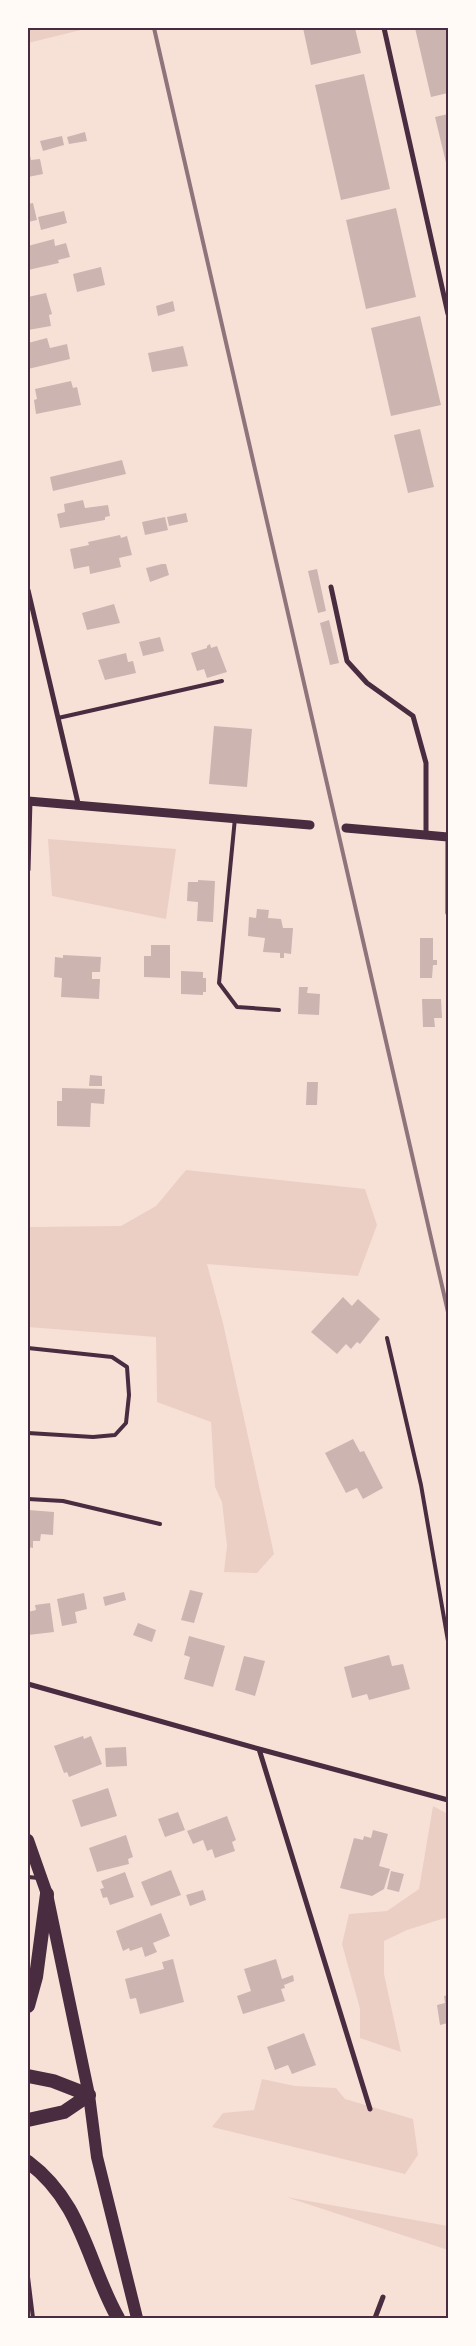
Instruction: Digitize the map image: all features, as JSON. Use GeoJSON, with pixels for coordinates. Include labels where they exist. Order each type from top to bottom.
{"type":"FeatureCollection","features":[{"type":"Feature","properties":{"kind":"highway"},"geometry":{"type":"LineString","coordinates":[[28,2006],[36,1978],[47,1894]]}},
{"type":"Feature","properties":{"kind":"highway"},"geometry":{"type":"LineString","coordinates":[[28,2076],[53,2081],[89,2095]]}},
{"type":"Feature","properties":{"kind":"highway"},"geometry":{"type":"LineString","coordinates":[[28,2120],[64,2112],[89,2095]]}},
{"type":"Feature","properties":{"kind":"highway"},"geometry":{"type":"LineString","coordinates":[[28,2162],[41,2172],[63,2197],[83,2236],[109,2303],[118,2318]]}},
{"type":"Feature","properties":{"kind":"main road"},"geometry":{"type":"LineString","coordinates":[[28,1840],[47,1894],[89,2095],[98,2157],[137,2318]]}},
{"type":"Feature","properties":{"kind":"street"},"geometry":{"type":"LineString","coordinates":[[384,28],[448,314]]}},
{"type":"Feature","properties":{"kind":"street"},"geometry":{"type":"LineString","coordinates":[[331,586],[347,661],[367,683],[413,716],[426,763],[426,835]]}},
{"type":"Feature","properties":{"kind":"street"},"geometry":{"type":"LineString","coordinates":[[28,590],[78,803]]}},
{"type":"Feature","properties":{"kind":"street"},"geometry":{"type":"LineString","coordinates":[[28,870],[29,801],[78,803],[310,825]]}},
{"type":"Feature","properties":{"kind":"street"},"geometry":{"type":"LineString","coordinates":[[346,828],[448,837],[448,913]]}},
{"type":"Feature","properties":{"kind":"street"},"geometry":{"type":"LineString","coordinates":[[28,1684],[448,1800]]}},
{"type":"Feature","properties":{"kind":"street"},"geometry":{"type":"LineString","coordinates":[[258,1749],[370,2109]]}},
{"type":"Feature","properties":{"kind":"street"},"geometry":{"type":"LineString","coordinates":[[375,2318],[384,2297]]}},
{"type":"Feature","properties":{"kind":"lane"},"geometry":{"type":"LineString","coordinates":[[58,718],[222,681]]}},
{"type":"Feature","properties":{"kind":"lane"},"geometry":{"type":"LineString","coordinates":[[235,818],[219,983],[237,1006],[279,1010]]}},
{"type":"Feature","properties":{"kind":"lane"},"geometry":{"type":"LineString","coordinates":[[387,1338],[421,1485],[448,1641]]}},
{"type":"Feature","properties":{"kind":"lane"},"geometry":{"type":"LineString","coordinates":[[28,1348],[112,1357],[126,1367],[130,1395],[126,1423],[115,1434],[92,1437],[28,1433]]}},
{"type":"Feature","properties":{"kind":"lane"},"geometry":{"type":"LineString","coordinates":[[28,1499],[63,1501],[160,1524]]}},
{"type":"Feature","properties":{"kind":"lane"},"geometry":{"type":"LineString","coordinates":[[28,1877],[41,1878]]}},
{"type":"Feature","properties":{"kind":"lane"},"geometry":{"type":"LineString","coordinates":[[28,2277],[33,2318]]}},
{"type":"Feature","properties":{"kind":"shaded area"},"geometry":{"type":"Polygon","coordinates":[[[28,28],[89,28],[28,43],[28,28]]]}},
{"type":"Feature","properties":{"kind":"shaded area"},"geometry":{"type":"Polygon","coordinates":[[[48,839],[176,849],[166,919],[52,896],[48,839]]]}},
{"type":"Feature","properties":{"kind":"shaded area"},"geometry":{"type":"Polygon","coordinates":[[[186,1170],[365,1189],[377,1225],[358,1276],[207,1264],[223,1323],[274,1554],[257,1573],[224,1572],[227,1546],[222,1502],[215,1487],[211,1422],[157,1402],[156,1337],[28,1327],[28,1227],[121,1226],[156,1206],[186,1170]]]}},
{"type":"Feature","properties":{"kind":"shaded area"},"geometry":{"type":"Polygon","coordinates":[[[433,1806],[448,1814],[448,1917],[407,1930],[384,1941],[384,1974],[401,2052],[360,2038],[360,2009],[342,1944],[349,1914],[387,1911],[419,1889],[433,1806]]]}},
{"type":"Feature","properties":{"kind":"shaded area"},"geometry":{"type":"Polygon","coordinates":[[[262,2079],[295,2086],[336,2088],[345,2099],[413,2119],[418,2155],[405,2174],[212,2127],[223,2113],[254,2110],[262,2079]]]}},
{"type":"Feature","properties":{"kind":"shaded area"},"geometry":{"type":"Polygon","coordinates":[[[286,2197],[448,2226],[448,2250],[286,2197]]]}},
{"type":"Feature","properties":{"kind":"building"},"geometry":{"type":"Polygon","coordinates":[[[303,28],[355,28],[361,53],[311,65],[303,28]]]}},
{"type":"Feature","properties":{"kind":"building"},"geometry":{"type":"Polygon","coordinates":[[[415,28],[448,28],[448,93],[431,97],[415,28]]]}},
{"type":"Feature","properties":{"kind":"building"},"geometry":{"type":"Polygon","coordinates":[[[364,74],[390,189],[341,200],[315,85],[364,74]]]}},
{"type":"Feature","properties":{"kind":"building"},"geometry":{"type":"Polygon","coordinates":[[[448,114],[448,171],[435,117],[448,114]]]}},
{"type":"Feature","properties":{"kind":"building"},"geometry":{"type":"Polygon","coordinates":[[[85,132],[87,141],[69,144],[67,137],[85,132]]]}},
{"type":"Feature","properties":{"kind":"building"},"geometry":{"type":"Polygon","coordinates":[[[62,136],[64,145],[43,151],[40,141],[62,136]]]}},
{"type":"Feature","properties":{"kind":"building"},"geometry":{"type":"Polygon","coordinates":[[[28,150],[31,160],[40,159],[43,174],[28,177],[28,150]]]}},
{"type":"Feature","properties":{"kind":"building"},"geometry":{"type":"Polygon","coordinates":[[[33,203],[37,220],[28,222],[28,204],[33,203]]]}},
{"type":"Feature","properties":{"kind":"building"},"geometry":{"type":"Polygon","coordinates":[[[396,208],[416,297],[366,309],[346,220],[396,208]]]}},
{"type":"Feature","properties":{"kind":"building"},"geometry":{"type":"Polygon","coordinates":[[[64,211],[67,223],[41,230],[38,217],[64,211]]]}},
{"type":"Feature","properties":{"kind":"building"},"geometry":{"type":"Polygon","coordinates":[[[54,239],[55,246],[66,243],[70,257],[58,260],[59,263],[28,270],[28,246],[54,239]]]}},
{"type":"Feature","properties":{"kind":"building"},"geometry":{"type":"Polygon","coordinates":[[[101,267],[105,285],[77,292],[73,274],[101,267]]]}},
{"type":"Feature","properties":{"kind":"building"},"geometry":{"type":"Polygon","coordinates":[[[46,293],[52,314],[49,315],[51,326],[28,330],[28,320],[30,320],[28,317],[28,297],[46,293]]]}},
{"type":"Feature","properties":{"kind":"building"},"geometry":{"type":"Polygon","coordinates":[[[173,301],[175,311],[158,316],[156,306],[173,301]]]}},
{"type":"Feature","properties":{"kind":"building"},"geometry":{"type":"Polygon","coordinates":[[[420,316],[441,405],[391,416],[371,328],[420,316]]]}},
{"type":"Feature","properties":{"kind":"building"},"geometry":{"type":"Polygon","coordinates":[[[47,338],[50,348],[67,344],[70,359],[28,369],[28,343],[47,338]]]}},
{"type":"Feature","properties":{"kind":"building"},"geometry":{"type":"Polygon","coordinates":[[[183,346],[188,366],[152,372],[148,353],[183,346]]]}},
{"type":"Feature","properties":{"kind":"building"},"geometry":{"type":"Polygon","coordinates":[[[71,381],[73,388],[77,387],[81,405],[36,414],[34,400],[37,399],[35,389],[71,381]]]}},
{"type":"Feature","properties":{"kind":"building"},"geometry":{"type":"Polygon","coordinates":[[[420,429],[434,487],[408,493],[394,435],[420,429]]]}},
{"type":"Feature","properties":{"kind":"building"},"geometry":{"type":"Polygon","coordinates":[[[122,460],[126,474],[53,491],[50,477],[122,460]]]}},
{"type":"Feature","properties":{"kind":"building"},"geometry":{"type":"Polygon","coordinates":[[[83,500],[85,508],[108,505],[110,516],[105,517],[105,520],[60,528],[57,514],[65,512],[64,504],[83,500]]]}},
{"type":"Feature","properties":{"kind":"building"},"geometry":{"type":"Polygon","coordinates":[[[186,513],[188,522],[169,526],[167,517],[186,513]]]}},
{"type":"Feature","properties":{"kind":"building"},"geometry":{"type":"Polygon","coordinates":[[[165,517],[168,530],[145,535],[142,522],[165,517]]]}},
{"type":"Feature","properties":{"kind":"building"},"geometry":{"type":"Polygon","coordinates":[[[120,535],[121,538],[127,536],[132,555],[119,558],[121,567],[90,574],[89,566],[74,569],[70,549],[89,545],[88,542],[120,535]]]}},
{"type":"Feature","properties":{"kind":"building"},"geometry":{"type":"Polygon","coordinates":[[[166,564],[169,575],[150,582],[146,568],[166,564]]]}},
{"type":"Feature","properties":{"kind":"building"},"geometry":{"type":"Polygon","coordinates":[[[317,569],[326,611],[318,613],[308,571],[317,569]]]}},
{"type":"Feature","properties":{"kind":"building"},"geometry":{"type":"Polygon","coordinates":[[[114,604],[120,623],[87,630],[82,613],[114,604]]]}},
{"type":"Feature","properties":{"kind":"building"},"geometry":{"type":"Polygon","coordinates":[[[329,620],[339,663],[330,665],[320,623],[329,620]]]}},
{"type":"Feature","properties":{"kind":"building"},"geometry":{"type":"Polygon","coordinates":[[[160,637],[164,651],[143,656],[139,642],[160,637]]]}},
{"type":"Feature","properties":{"kind":"building"},"geometry":{"type":"Polygon","coordinates":[[[210,644],[211,648],[217,646],[227,672],[207,678],[204,669],[197,671],[191,653],[207,648],[210,644]]]}},
{"type":"Feature","properties":{"kind":"building"},"geometry":{"type":"Polygon","coordinates":[[[126,653],[128,662],[133,661],[136,673],[105,680],[98,660],[126,653]]]}},
{"type":"Feature","properties":{"kind":"building"},"geometry":{"type":"Polygon","coordinates":[[[214,726],[252,729],[247,787],[209,784],[214,726]]]}},
{"type":"Feature","properties":{"kind":"building"},"geometry":{"type":"Polygon","coordinates":[[[198,880],[215,881],[213,922],[197,921],[198,902],[187,901],[188,882],[198,882],[198,880]]]}},
{"type":"Feature","properties":{"kind":"building"},"geometry":{"type":"Polygon","coordinates":[[[257,909],[269,910],[268,918],[281,919],[283,928],[293,928],[291,954],[284,953],[284,958],[280,958],[280,953],[263,952],[265,938],[248,936],[249,917],[256,918],[257,909]]]}},
{"type":"Feature","properties":{"kind":"building"},"geometry":{"type":"Polygon","coordinates":[[[420,938],[433,938],[433,960],[437,960],[437,965],[433,965],[432,978],[420,978],[420,938]]]}},
{"type":"Feature","properties":{"kind":"building"},"geometry":{"type":"Polygon","coordinates":[[[151,945],[170,945],[170,978],[144,977],[144,956],[151,956],[151,945]]]}},
{"type":"Feature","properties":{"kind":"building"},"geometry":{"type":"Polygon","coordinates":[[[63,955],[101,957],[100,972],[92,972],[92,979],[100,979],[99,999],[61,997],[62,978],[54,977],[55,957],[63,958],[63,955]]]}},
{"type":"Feature","properties":{"kind":"building"},"geometry":{"type":"Polygon","coordinates":[[[181,971],[203,972],[203,978],[206,978],[206,992],[203,992],[203,995],[181,994],[181,971]]]}},
{"type":"Feature","properties":{"kind":"building"},"geometry":{"type":"Polygon","coordinates":[[[299,987],[308,987],[307,993],[320,994],[319,1015],[298,1014],[299,987]]]}},
{"type":"Feature","properties":{"kind":"building"},"geometry":{"type":"Polygon","coordinates":[[[422,999],[441,999],[442,1018],[434,1018],[435,1027],[423,1027],[422,999]]]}},
{"type":"Feature","properties":{"kind":"building"},"geometry":{"type":"Polygon","coordinates":[[[90,1075],[102,1076],[102,1086],[89,1086],[90,1075]]]}},
{"type":"Feature","properties":{"kind":"building"},"geometry":{"type":"Polygon","coordinates":[[[307,1082],[318,1082],[317,1105],[306,1105],[307,1082]]]}},
{"type":"Feature","properties":{"kind":"building"},"geometry":{"type":"Polygon","coordinates":[[[62,1088],[105,1089],[104,1104],[91,1103],[90,1127],[57,1126],[57,1101],[62,1101],[62,1088]]]}},
{"type":"Feature","properties":{"kind":"building"},"geometry":{"type":"Polygon","coordinates":[[[343,1297],[352,1306],[358,1299],[380,1319],[360,1344],[357,1342],[351,1349],[346,1344],[337,1354],[311,1332],[343,1297]]]}},
{"type":"Feature","properties":{"kind":"building"},"geometry":{"type":"Polygon","coordinates":[[[353,1439],[360,1452],[364,1451],[383,1488],[363,1499],[357,1488],[346,1493],[325,1453],[353,1439]]]}},
{"type":"Feature","properties":{"kind":"building"},"geometry":{"type":"Polygon","coordinates":[[[28,1510],[54,1512],[53,1535],[41,1534],[40,1541],[33,1541],[33,1548],[28,1547],[28,1510]]]}},
{"type":"Feature","properties":{"kind":"building"},"geometry":{"type":"Polygon","coordinates":[[[190,1590],[203,1593],[194,1623],[181,1620],[190,1590]]]}},
{"type":"Feature","properties":{"kind":"building"},"geometry":{"type":"Polygon","coordinates":[[[124,1592],[126,1600],[105,1606],[103,1597],[124,1592]]]}},
{"type":"Feature","properties":{"kind":"building"},"geometry":{"type":"Polygon","coordinates":[[[84,1593],[87,1609],[75,1612],[77,1623],[62,1626],[57,1599],[84,1593]]]}},
{"type":"Feature","properties":{"kind":"building"},"geometry":{"type":"Polygon","coordinates":[[[50,1603],[54,1632],[28,1635],[28,1612],[36,1610],[35,1605],[50,1603]]]}},
{"type":"Feature","properties":{"kind":"building"},"geometry":{"type":"Polygon","coordinates":[[[138,1623],[156,1630],[152,1642],[133,1635],[138,1623]]]}},
{"type":"Feature","properties":{"kind":"building"},"geometry":{"type":"Polygon","coordinates":[[[189,1636],[225,1646],[213,1687],[184,1679],[190,1657],[184,1655],[189,1636]]]}},
{"type":"Feature","properties":{"kind":"building"},"geometry":{"type":"Polygon","coordinates":[[[389,1655],[392,1666],[403,1664],[410,1689],[369,1700],[367,1694],[352,1698],[344,1667],[389,1655]]]}},
{"type":"Feature","properties":{"kind":"building"},"geometry":{"type":"Polygon","coordinates":[[[244,1656],[265,1661],[255,1696],[235,1690],[244,1656]]]}},
{"type":"Feature","properties":{"kind":"building"},"geometry":{"type":"Polygon","coordinates":[[[83,1736],[84,1739],[91,1736],[102,1764],[69,1777],[67,1772],[64,1773],[54,1746],[83,1736]]]}},
{"type":"Feature","properties":{"kind":"building"},"geometry":{"type":"Polygon","coordinates":[[[126,1747],[127,1766],[106,1767],[105,1748],[126,1747]]]}},
{"type":"Feature","properties":{"kind":"building"},"geometry":{"type":"Polygon","coordinates":[[[108,1788],[117,1816],[81,1827],[72,1800],[108,1788]]]}},
{"type":"Feature","properties":{"kind":"building"},"geometry":{"type":"Polygon","coordinates":[[[178,1812],[185,1830],[165,1837],[158,1819],[178,1812]]]}},
{"type":"Feature","properties":{"kind":"building"},"geometry":{"type":"Polygon","coordinates":[[[227,1816],[236,1840],[232,1842],[235,1851],[215,1858],[212,1849],[207,1851],[203,1840],[193,1844],[187,1831],[227,1816]]]}},
{"type":"Feature","properties":{"kind":"building"},"geometry":{"type":"Polygon","coordinates":[[[373,1830],[388,1834],[379,1866],[390,1869],[384,1889],[372,1896],[340,1888],[354,1838],[363,1840],[364,1836],[371,1838],[373,1830]]]}},
{"type":"Feature","properties":{"kind":"building"},"geometry":{"type":"Polygon","coordinates":[[[126,1835],[133,1857],[128,1859],[129,1864],[97,1872],[89,1848],[126,1835]]]}},
{"type":"Feature","properties":{"kind":"building"},"geometry":{"type":"Polygon","coordinates":[[[171,1870],[181,1895],[151,1906],[141,1882],[171,1870]]]}},
{"type":"Feature","properties":{"kind":"building"},"geometry":{"type":"Polygon","coordinates":[[[391,1871],[404,1874],[399,1892],[387,1889],[391,1871]]]}},
{"type":"Feature","properties":{"kind":"building"},"geometry":{"type":"Polygon","coordinates":[[[125,1872],[134,1897],[110,1905],[107,1897],[103,1898],[100,1889],[104,1888],[101,1881],[125,1872]]]}},
{"type":"Feature","properties":{"kind":"building"},"geometry":{"type":"Polygon","coordinates":[[[203,1890],[206,1900],[190,1906],[186,1895],[203,1890]]]}},
{"type":"Feature","properties":{"kind":"building"},"geometry":{"type":"Polygon","coordinates":[[[161,1913],[170,1936],[153,1943],[157,1952],[145,1957],[142,1947],[130,1951],[129,1948],[123,1951],[116,1931],[161,1913]]]}},
{"type":"Feature","properties":{"kind":"building"},"geometry":{"type":"Polygon","coordinates":[[[173,1959],[184,2002],[140,2014],[136,1998],[130,1999],[125,1979],[164,1969],[162,1962],[173,1959]]]}},
{"type":"Feature","properties":{"kind":"building"},"geometry":{"type":"Polygon","coordinates":[[[276,1959],[282,1979],[293,1975],[294,1981],[284,1985],[285,1988],[281,1989],[285,2001],[243,2014],[237,1996],[251,1991],[244,1969],[276,1959]]]}},
{"type":"Feature","properties":{"kind":"building"},"geometry":{"type":"Polygon","coordinates":[[[448,1995],[448,2023],[440,2025],[437,2005],[445,2003],[444,1996],[448,1995]]]}},
{"type":"Feature","properties":{"kind":"building"},"geometry":{"type":"Polygon","coordinates":[[[304,2033],[316,2065],[292,2074],[288,2065],[275,2070],[267,2047],[304,2033]]]}},
{"type":"Feature","properties":{"kind":"railway"},"geometry":{"type":"LineString","coordinates":[[154,28],[448,1312]]}}]}
